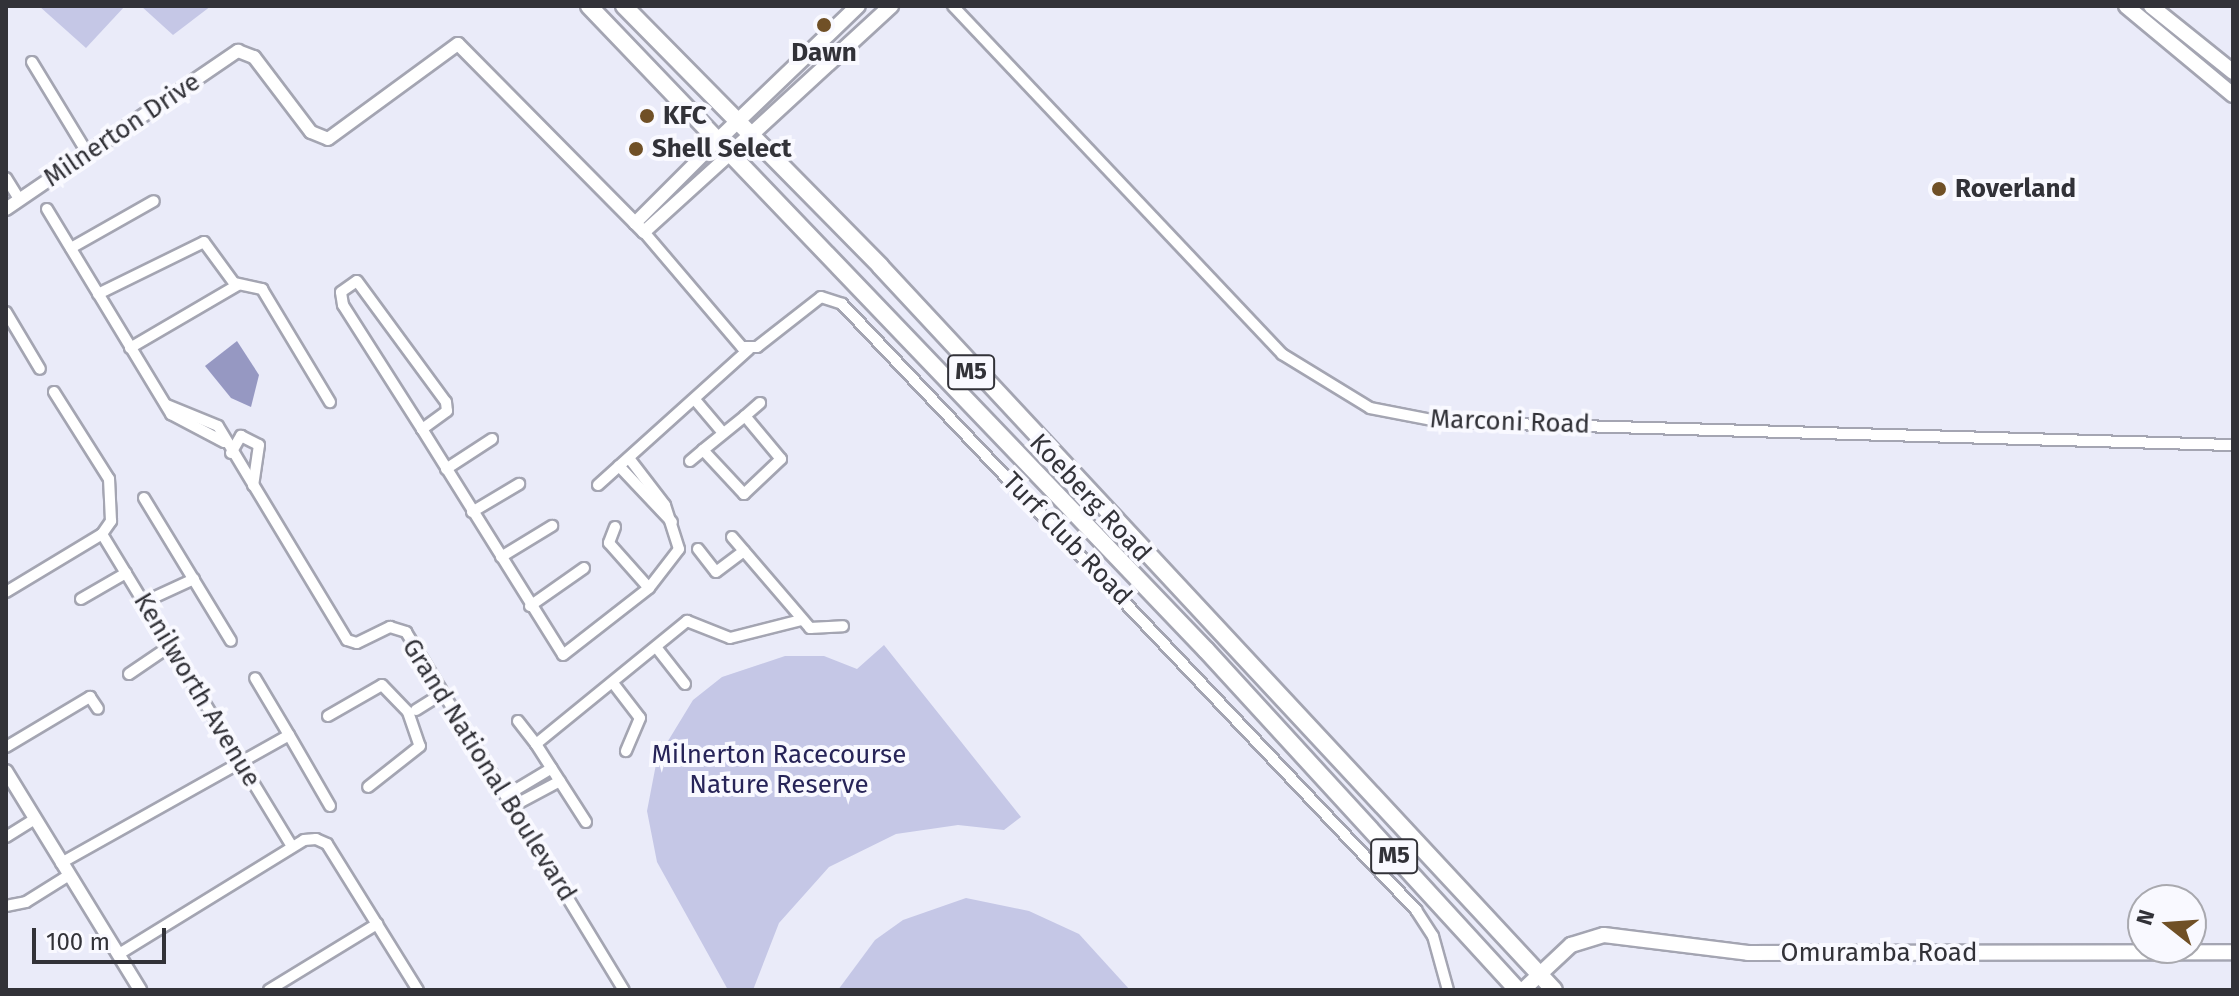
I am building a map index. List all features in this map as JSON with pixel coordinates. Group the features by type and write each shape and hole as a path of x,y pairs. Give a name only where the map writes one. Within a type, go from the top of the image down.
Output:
{"main road":[{"name":"Koeberg Road","path":"589,6 1206,650 1520,990"},
{"name":"Koeberg Road","path":"624,6 739,120 1554,990"},
{"path":"717,141 858,6"},
{"path":"730,154 891,6"},
{"path":"2126,6 2233,95"},
{"path":"2151,6 2233,72"},
{"name":"Omuramba Road","path":"1520,990 1576,942 1609,934 1748,953 2233,952"}],"street":[{"name":"Marconi Road","path":"953,6 1282,354 1370,408 1442,422 2233,445"},
{"name":"Milnerton Drive","path":"6,209 238,51 254,57 311,132 328,139 458,44 639,227"},
{"path":"32,62 88,154"},
{"path":"639,227 717,141"},
{"path":"639,227 730,154"},
{"path":"6,178 20,200"},
{"path":"71,248 154,201"},
{"path":"47,209 176,419 228,448 241,436 259,445 253,489"},
{"path":"598,485 696,401 749,349 737,344 639,227"},
{"path":"98,294 200,241 238,285"},
{"path":"422,429 447,411 446,402 369,289 351,282 341,292 343,305 563,655 649,588 679,549 672,522 629,458"},
{"path":"130,348 238,285 262,289 330,402"},
{"name":"Turf Club Road","path":"749,349 821,297 842,304 1416,910 1433,936 1448,990"},
{"path":"6,312 40,369"},
{"path":"6,592 102,534 114,503 109,479 54,392"},
{"path":"696,401 723,433"},
{"path":"690,461 760,403"},
{"path":"703,450 739,493 751,491 781,459 745,416"},
{"path":"446,469 492,439"},
{"name":"Grand National Boulevard","path":"228,448 347,640 390,627 406,632 624,990"},
{"path":"619,466 672,522"},
{"path":"472,512 519,484"},
{"path":"144,498 231,641"},
{"path":"501,557 552,526"},
{"path":"615,527 609,543 649,588"},
{"name":"Kenilworth Avenue","path":"102,534 292,847"},
{"path":"732,537 801,620 827,632 843,626"},
{"path":"698,549 716,572 744,551"},
{"path":"530,606 584,568"},
{"path":"81,599 126,573"},
{"path":"144,602 194,579"},
{"path":"536,744 692,620 730,638 801,620"},
{"path":"129,674 170,646"},
{"path":"656,647 685,684"},
{"path":"255,678 330,806"},
{"path":"613,683 640,718 626,751"},
{"path":"328,716 382,685 408,712 420,746 368,787"},
{"path":"416,710 443,693"},
{"path":"6,747 90,697 98,709"},
{"path":"518,721 586,822"},
{"path":"6,906 26,902 65,869 238,758 289,735"},
{"path":"507,795 552,768"},
{"path":"6,772 140,990"},
{"path":"513,806 560,781"},
{"path":"6,837 35,819"},
{"path":"119,954 309,839 327,844 418,990"},
{"path":"269,990 377,924"}],"green space":[{"path":"39,6 125,6 86,48"},
{"path":"141,6 211,6 173,35"},
{"name":"Milnerton Racecourse Nature Reserve","path":"884,645 1021,817 1004,830 958,825 896,834 829,867 779,923 753,990 728,990 657,862 647,811 657,759 693,700 722,677 785,656 824,656 857,669"},
{"path":"966,898 1029,911 1079,934 1130,990 838,990 875,940 903,920"}],"shaded area":[{"path":"237,341 259,375 251,407 231,398 205,366"}],"place":[{"name":"Dawn","path":"824,25"},
{"name":"KFC","path":"647,116"},
{"name":"Shell Select","path":"636,149"},
{"name":"Roverland","path":"1939,189"}]}
